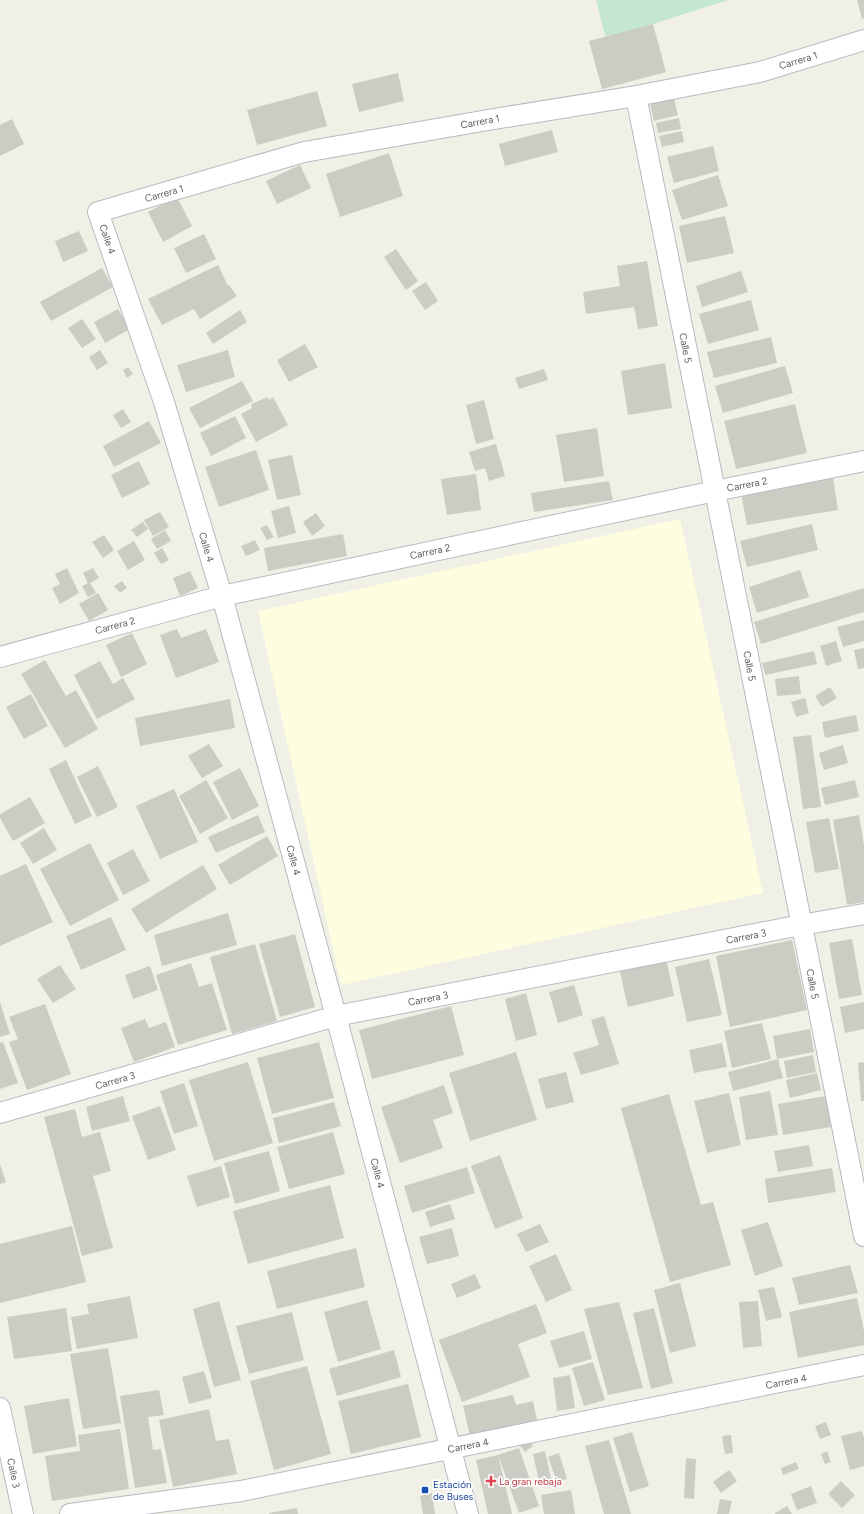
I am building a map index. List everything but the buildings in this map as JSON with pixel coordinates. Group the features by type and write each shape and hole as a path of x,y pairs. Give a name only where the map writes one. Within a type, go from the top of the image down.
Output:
{"street":[{"name":"Carrera 1","path":"98,212 304,152 636,96 760,72 864,40"},
{"name":"Calle 5","path":"636,96 864,1236"},
{"name":"Calle 4","path":"98,212 164,402 222,596 336,1016 468,1514"},
{"name":"Carrera 2","path":"0,657 222,596 715,491 864,461"},
{"name":"Carrera 3","path":"0,1113 336,1016 864,914"},
{"name":"Carrera 4","path":"70,1514 241,1491 864,1365"},
{"name":"Calle 3","path":"0,1408 24,1514"}],"shaded area":[{"path":"596,0 728,0 606,39"},
{"path":"680,519 763,893 341,985 258,611"}],"place":[{"name":"La gran rebaja","path":"491,1481"},
{"name":"Estación de Buses","path":"425,1490"}]}
